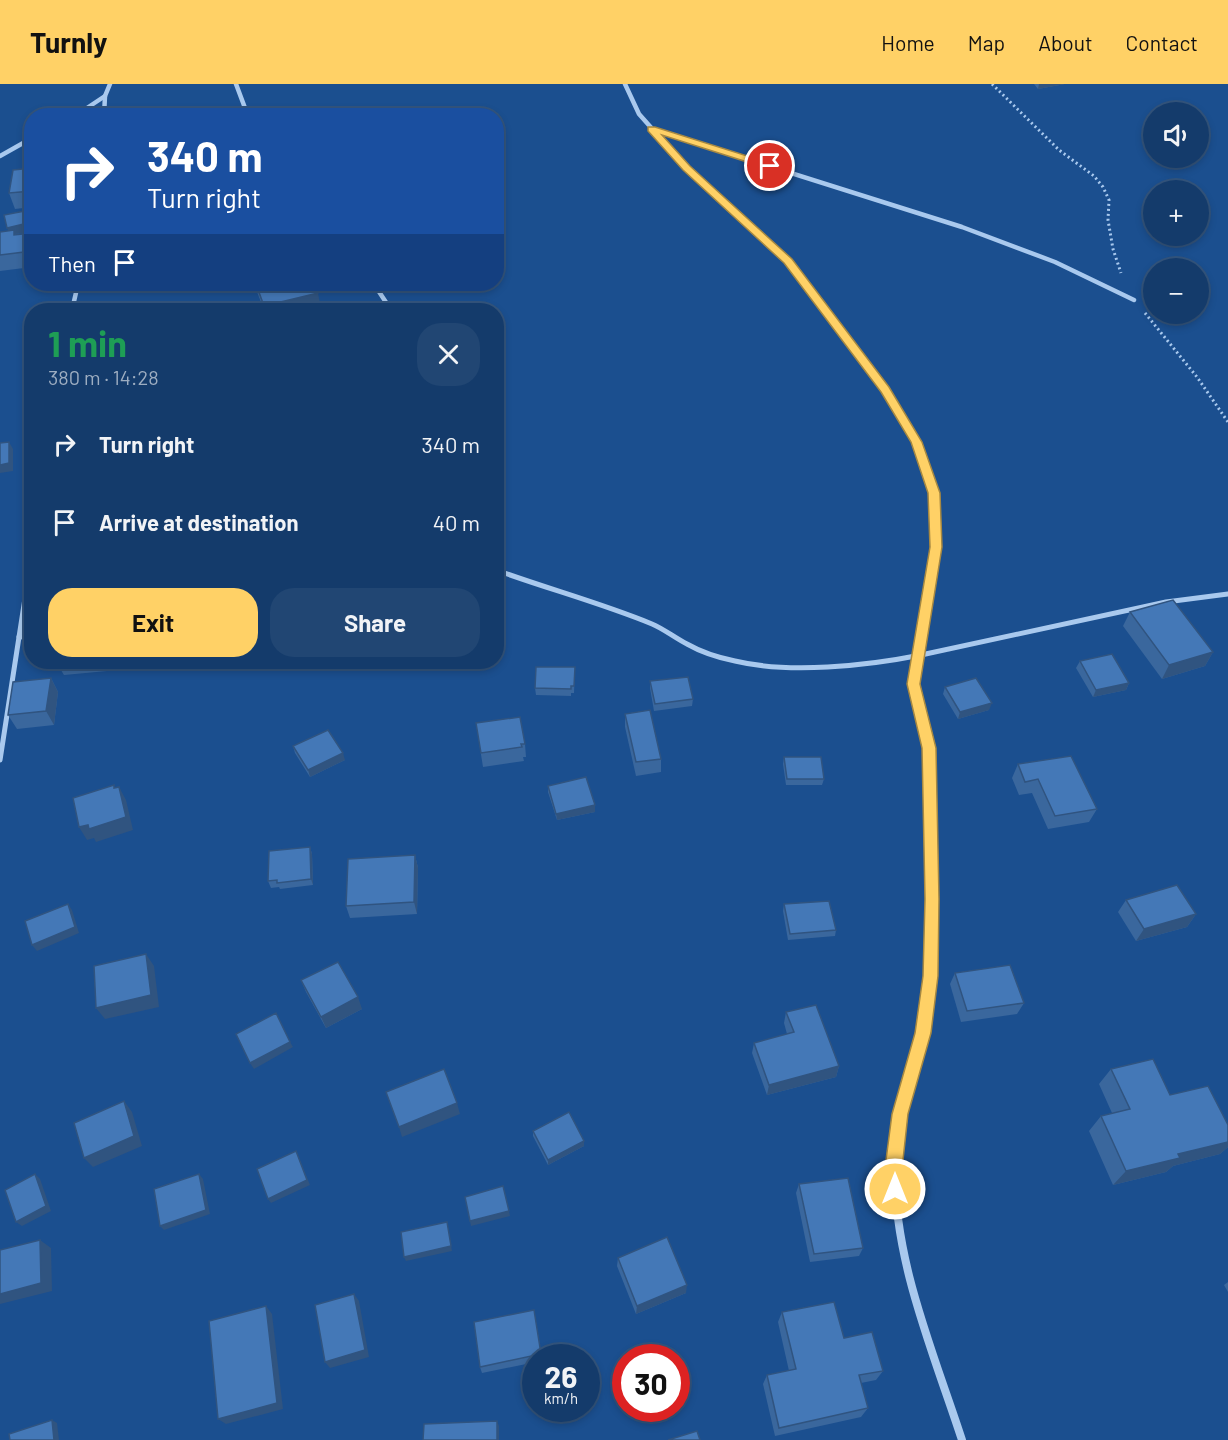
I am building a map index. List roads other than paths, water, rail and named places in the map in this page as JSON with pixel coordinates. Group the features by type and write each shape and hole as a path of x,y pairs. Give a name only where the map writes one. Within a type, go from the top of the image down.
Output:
{"street":[{"path":"104,108 105,96 110,84"},
{"path":"236,84 245,108"},
{"path":"625,84 639,114 687,168 788,261 885,390 917,442 934,493 936,547 921,654 914,684 929,748 932,899 930,976 923,1033 900,1114 895,1160 895,1189 909,1274 962,1440"},
{"path":"87,108 105,96"},
{"path":"652,129 962,227 1055,262 1134,300"},
{"path":"0,156 24,142"},
{"path":"504,573 616,610 655,625 690,646 734,661 768,666 798,667 886,662 1166,602 1228,594"},
{"path":"0,760 24,605"},
{"path":"19,637 24,637"}]}
